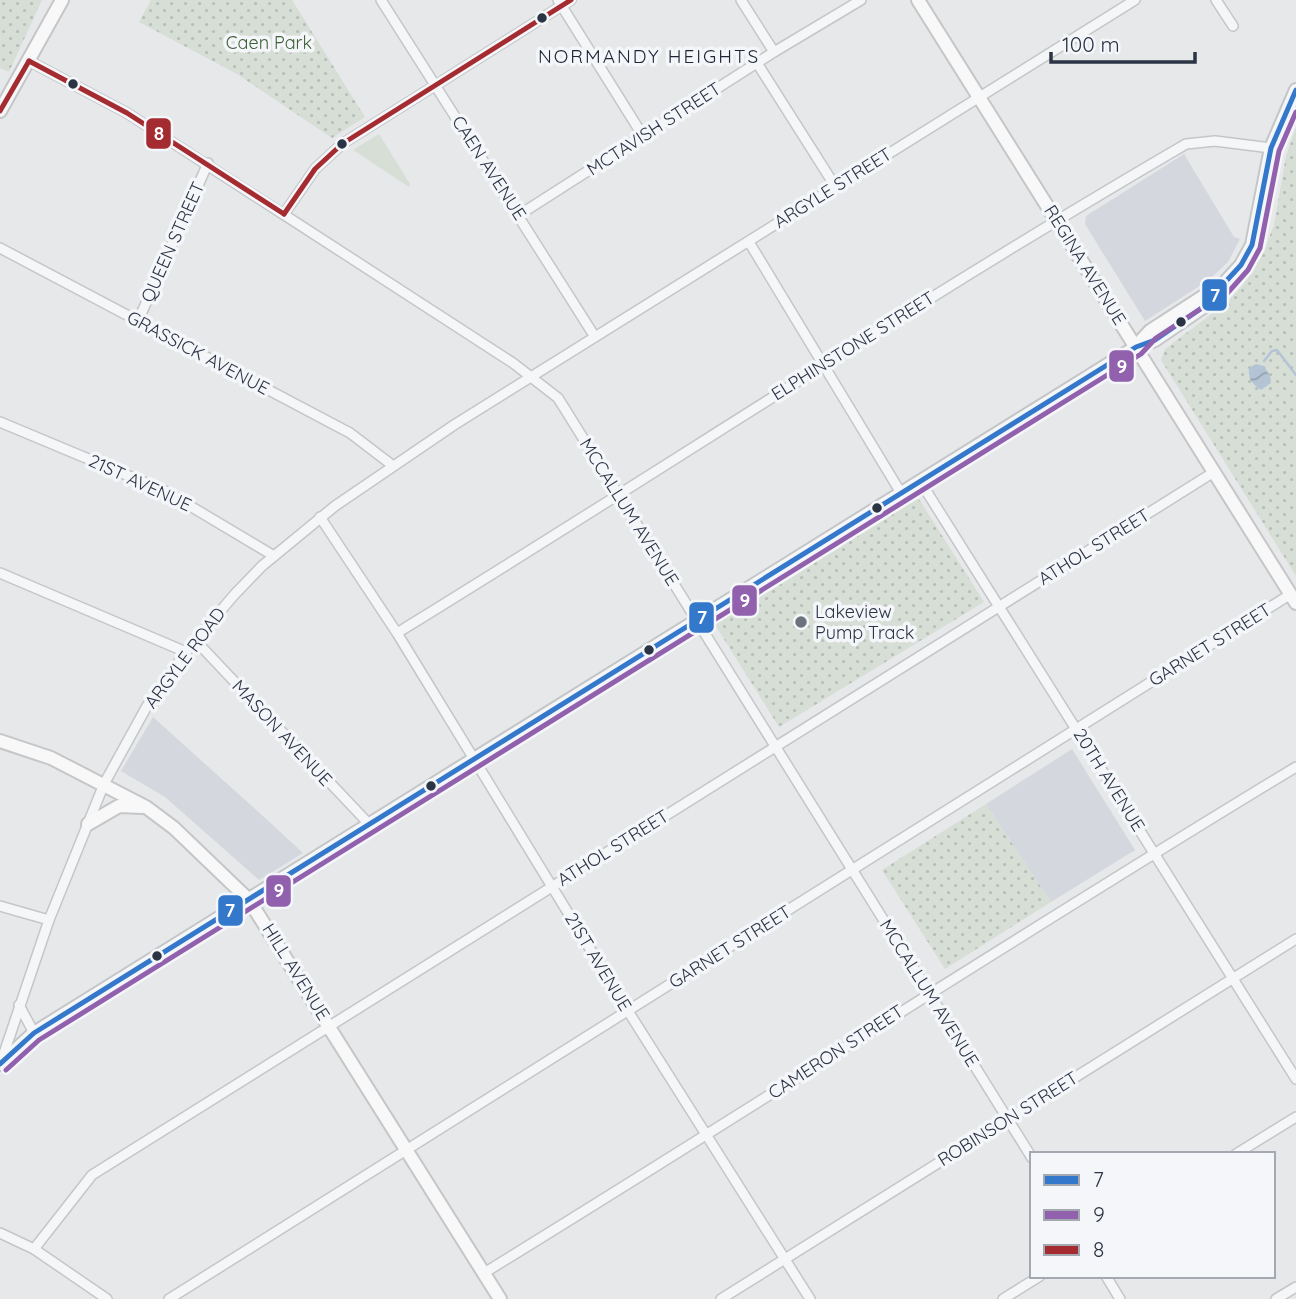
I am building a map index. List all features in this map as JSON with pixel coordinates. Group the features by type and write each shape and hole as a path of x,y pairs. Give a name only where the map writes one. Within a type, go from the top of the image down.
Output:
{"street":[{"path":"0,111 62,0"},
{"name":"CAEN AVENUE","path":"381,0 595,337"},
{"path":"284,214 315,169 342,144 560,3 572,0"},
{"path":"741,0 774,52"},
{"name":"MCTAVISH STREET","path":"519,215 774,52 861,0"},
{"name":"REGINA AVENUE","path":"918,0 1293,598"},
{"name":"ARGYLE STREET","path":"531,376 1135,0"},
{"path":"1216,0 1233,26"},
{"path":"560,3 643,136"},
{"name":"MCCALLUM AVENUE","path":"29,61 127,113 208,163 531,376 558,398 1030,1155"},
{"path":"757,63 835,186"},
{"path":"0,1064 34,1033 1136,347 1155,340 1212,301 1217,291 1241,265 1252,245 1271,148 1296,90"},
{"name":"ELPHINSTONE STREET","path":"397,633 822,365 1186,144 1215,141 1271,148"},
{"name":"QUEEN STREET","path":"138,321 208,163"},
{"path":"749,242 901,493"},
{"name":"GRASSICK AVENUE","path":"0,248 350,433 392,465"},
{"name":"ARGYLE ROAD","path":"0,1064 49,920 104,784 147,706 186,652 233,595 320,517 392,465 531,376"},
{"name":"21ST AVENUE","path":"0,422 165,491 274,556"},
{"name":"ATHOL STREET","path":"34,1249 92,1175 1214,472"},
{"name":"20TH AVENUE","path":"920,481 1296,1079"},
{"name":"21ST AVENUE","path":"320,517 397,633 628,1011 810,1299"},
{"path":"0,573 186,652"},
{"name":"GARNET STREET","path":"169,1299 1077,729 1293,598"},
{"name":"MASON AVENUE","path":"196,641 369,824"},
{"name":"HILL AVENUE","path":"0,741 51,758 146,807 174,828 249,900 500,1299"},
{"name":"CAMERON STREET","path":"484,1273 1154,852 1296,766"},
{"path":"88,824 119,806 146,807"},
{"path":"0,906 49,920"},
{"name":"ROBINSON STREET","path":"721,1299 1296,939"},
{"path":"19,1005 34,1033"},
{"path":"1239,1152 1296,1116"},
{"path":"0,1233 34,1249 107,1299"},
{"path":"1003,1299 1037,1278"},
{"path":"1107,1278 1120,1299"},
{"path":"1276,1299 1296,1286"}],"shaded area":[{"path":"1184,154 1234,237 1240,239 1228,262 1209,280 1145,321 1085,224 1086,216"},
{"path":"153,717 303,853 259,880 165,797 121,771"},
{"path":"1072,749 1135,850 1051,902 986,804"}],"green space":[{"path":"0,0 42,0 9,72 0,68"},
{"name":"Caen Park","path":"151,0 292,0 365,117 332,138 237,74 139,22"},
{"path":"1296,127 1296,576 1161,360 1165,349 1225,304 1243,285 1262,256 1274,225 1286,156"},
{"path":"379,134 410,184 409,187 353,150"},
{"path":"917,496 984,602 779,727 714,623"},
{"path":"986,804 1051,902 945,969 882,870"}],"water":[{"path":"1256,364 1264,366 1270,376 1271,383 1261,390 1249,375 1249,368"}],"waterway":[{"path":"1264,361 1272,351 1277,350 1296,375"}],"transit line":[{"name":"8","path":"284,214 315,169 342,144 571,0"},
{"name":"8","path":"29,61 127,113 284,214"},
{"name":"8","path":"0,111 29,61"},
{"name":"7","path":"0,1064 34,1033 1136,347 1155,340 1212,301 1217,291 1241,265 1252,245 1271,148 1296,90"},
{"name":"9","path":"6,1070 39,1040 1141,354 1156,338 1211,302 1223,298 1248,270 1260,248 1279,151 1296,112"}],"place":[{"name":"Lakeview Pump Track","path":"801,622"}],"district":[{"name":"NORMANDY HEIGHTS","path":"649,56"}]}
